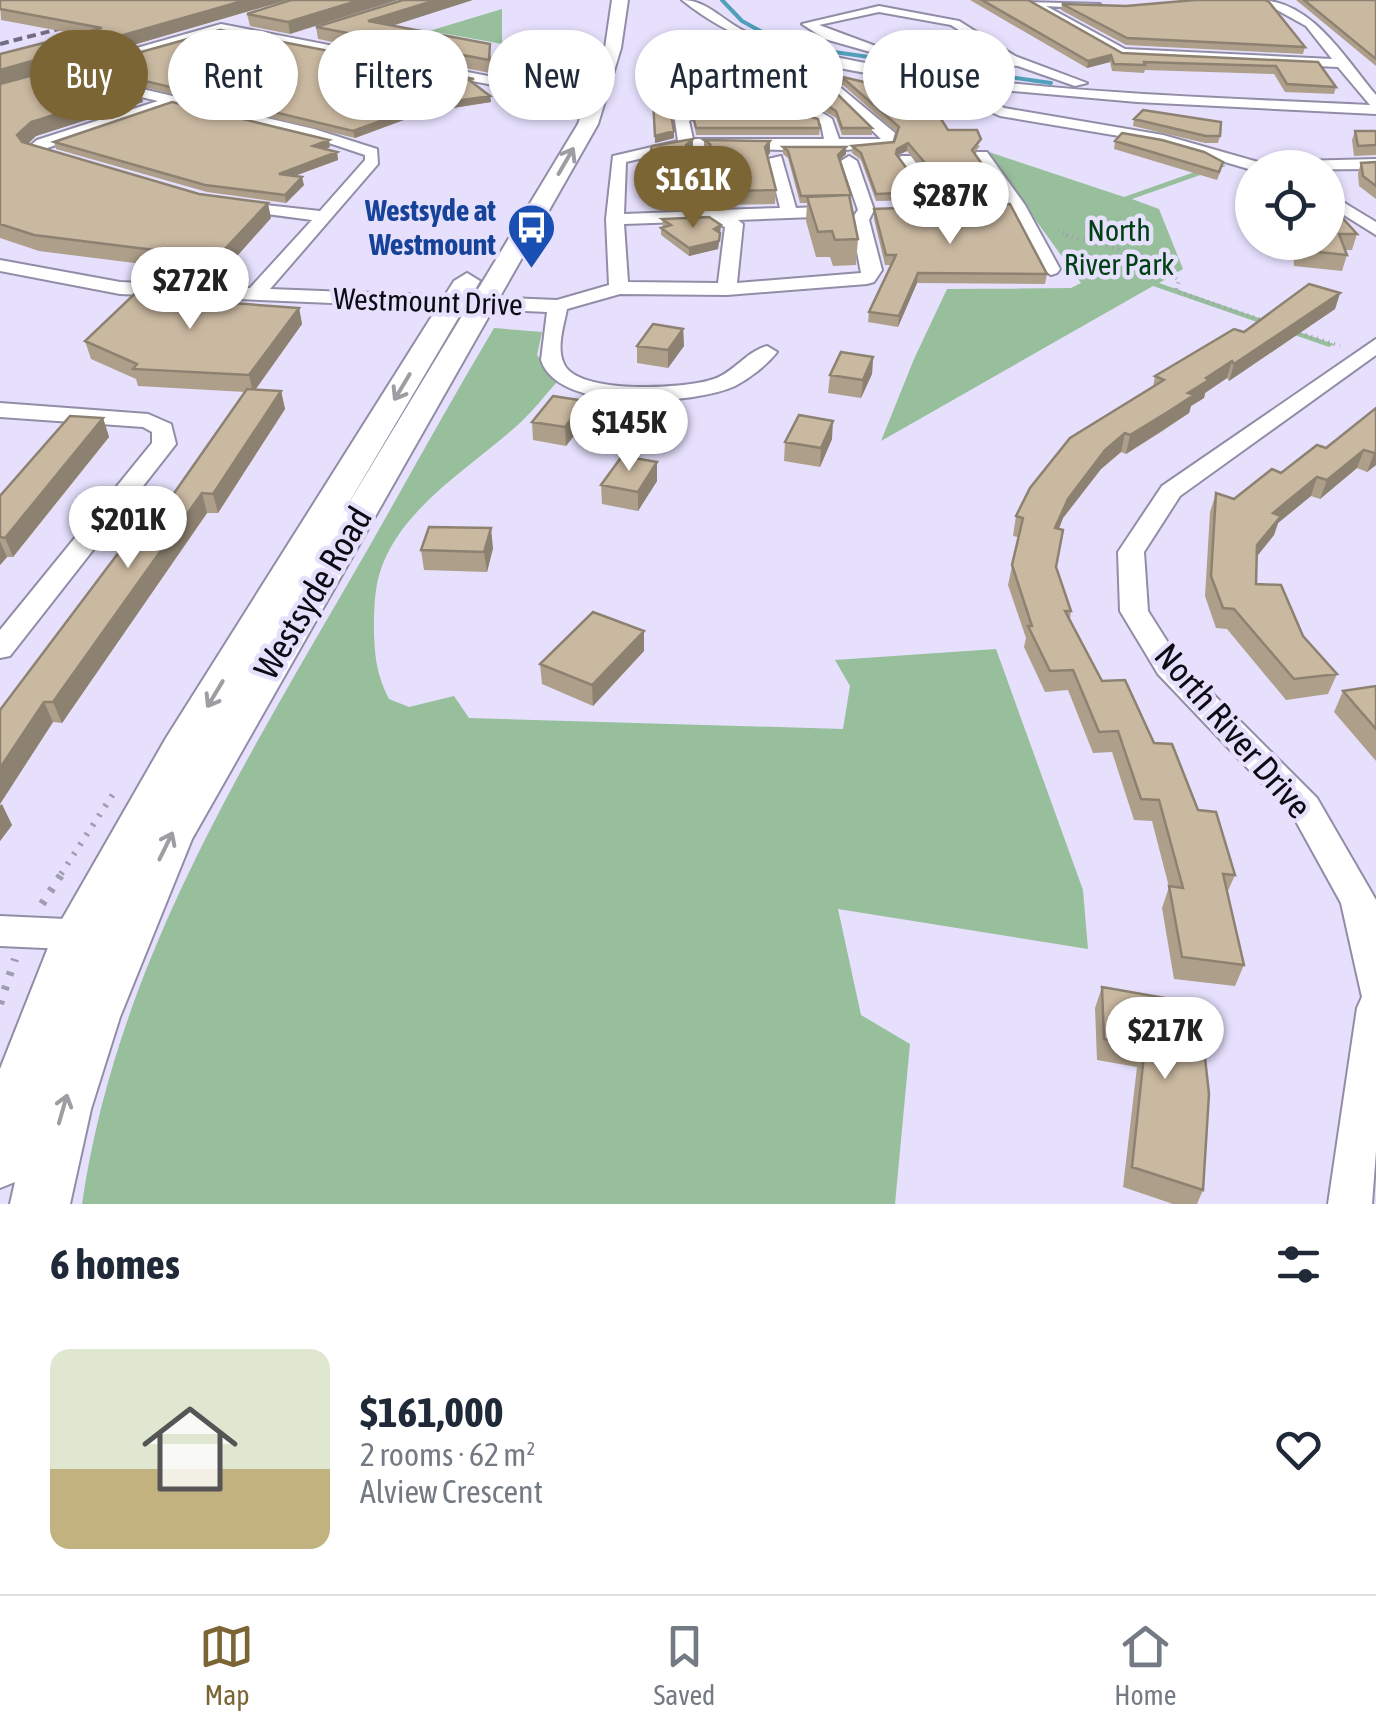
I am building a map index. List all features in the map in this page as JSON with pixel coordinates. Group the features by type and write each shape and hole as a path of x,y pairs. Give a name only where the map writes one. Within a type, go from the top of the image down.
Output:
{"main road":[{"name":"Westsyde Road","path":"604,0 604,30"},
{"name":"Westsyde Road","path":"615,34 620,0"},
{"name":"Westsyde Road","path":"468,305 486,252 571,120"},
{"name":"Westsyde Road","path":"0,1160 32,1057 101,935 181,749 589,120"},
{"name":"Westsyde Road","path":"40,1204 82,1044 101,935"}],"street":[{"path":"1265,0 1310,24 1376,107"},
{"path":"697,2 718,24 745,36 863,67"},
{"path":"1106,6 1030,2 1122,53 1344,63"},
{"path":"1018,62 870,48 822,34 808,24 879,9 955,23 1018,62 1119,96"},
{"path":"148,49 246,18"},
{"path":"222,28 232,30"},
{"path":"298,43 488,80"},
{"path":"0,91 30,82"},
{"path":"1015,87 1376,107"},
{"path":"619,288 615,219 618,158 686,144 886,144 890,136 843,95"},
{"path":"77,166 33,150 42,143 168,102"},
{"path":"686,144 682,120 707,103 813,112 827,122 833,146"},
{"path":"1015,114 1163,139 1235,160"},
{"path":"254,296 373,161 372,152 258,120"},
{"path":"982,155 1051,269"},
{"path":"698,158 714,216"},
{"path":"906,159 932,208 960,206"},
{"path":"776,160 789,212"},
{"path":"615,219 875,210 849,160"},
{"path":"1345,165 1376,164"},
{"path":"222,203 326,217"},
{"path":"1345,209 1376,230"},
{"name":"Westmount Drive","path":"0,265 120,288 558,306 619,288 727,288 867,278 873,270 860,220 875,210"},
{"path":"714,216 734,224 727,288"},
{"path":"0,282 23,272"},
{"path":"558,306 550,353 555,371 570,384 645,393 692,392 726,382 767,352"},
{"name":"North River Drive","path":"1362,347 1171,491 1131,552 1134,611 1168,667 1305,807 1314,822 1358,902 1376,988"},
{"path":"0,410 148,421 163,429 164,444 0,649"},
{"path":"0,931 101,935"},
{"path":"1350,1204 1376,1008"}],"path":[{"path":"1014,210 1080,241 1140,254 1179,280 1176,291 1362,347"}],"green space":[{"path":"502,9 502,30 488,30 488,41 468,38 468,30 432,30"},
{"name":"North River Park","path":"986,151 1124,197 1220,163 1226,166 1132,199 1159,209 1183,269 1159,283 1334,344 1329,347 1153,286 881,441 947,289 1071,288 1081,283"},
{"path":"494,328 542,332 537,355 557,382 521,422 421,507 390,548 378,579 374,625 377,667 389,699 409,707 454,696 469,718 843,729 850,686 835,660 996,649 1083,890 1088,949 838,909 861,1015 910,1044 895,1204 82,1204 98,1121 121,1040 182,886 259,738"}],"building":[{"path":"0,0 246,0 141,30 94,30 102,28 0,9"},
{"path":"291,0 360,0 288,22 247,14"},
{"path":"403,0 436,0 368,21 416,30 316,27"},
{"path":"982,0 1028,0 1122,53 1318,62 1336,87 1287,84 1276,66 1114,64 1111,55 1088,61"},
{"path":"1195,0 1265,0 1305,47 1127,38 1062,4 1126,6"},
{"path":"1304,0 1376,0 1376,59"},
{"path":"468,40 488,44 488,60 468,56"},
{"path":"168,44 168,86 148,82 148,50"},
{"path":"298,45 318,49 318,120 383,120 353,131 298,118"},
{"path":"30,46 30,61 0,70 0,54"},
{"path":"30,76 30,120 37,120 17,135 22,142 199,194 268,203 209,266 166,264 178,253 34,235 0,224 0,84"},
{"path":"468,78 474,79 469,80 488,96 468,99"},
{"path":"844,79 863,82 863,96"},
{"path":"843,100 872,128 842,128 839,120 843,120"},
{"path":"168,103 168,120 246,120 329,140 313,146 337,152 279,174 302,177 285,195 205,185 54,142 119,120 148,120 148,110"},
{"path":"1143,110 1221,122 1220,136 1134,119"},
{"path":"654,120 672,120 674,131 655,136"},
{"path":"694,120 818,120 820,128 696,128"},
{"path":"891,120 942,120 948,130 977,130 981,139 972,150 1000,189 949,191 908,143 897,149 896,154 924,192 876,194 861,153 852,146 894,142 899,127"},
{"path":"1355,131 1376,131 1376,145 1358,146"},
{"path":"1122,133 1204,152 1223,162 1219,172 1115,141"},
{"path":"693,139 686,145 698,191 659,195 657,172 651,172 648,164 652,146"},
{"path":"704,140 770,141 765,147 776,190 723,191 710,144"},
{"path":"783,147 846,147 838,155 851,195 801,196 788,151"},
{"path":"1376,162 1376,186 1363,176 1361,163"},
{"path":"849,195 858,239 835,240 832,231 818,232 807,197"},
{"path":"1010,204 1047,274 918,273 899,316 869,312 896,255 886,255 874,209"},
{"path":"709,217 721,225 714,229 720,233 719,241 689,248 661,228 671,225 662,219"},
{"path":"1345,221 1357,234 1345,234"},
{"path":"146,283 191,284 177,299 299,308 249,375 133,369 137,364 85,341"},
{"path":"1309,284 1340,293 1234,364 1232,361 1206,378 1209,380 1188,393 1194,395 1130,435 1125,433 1105,450 1068,499 1055,528 1063,530 1056,567 1071,611 1065,611 1102,681 1125,680 1154,743 1172,744 1198,810 1216,812 1235,875 1223,874 1244,965 1182,957 1169,886 1183,888 1159,800 1141,799 1118,731 1099,732 1073,670 1050,671 1028,626 1032,626 1012,565 1023,518 1016,516 1030,488 1070,438 1164,380 1155,376 1234,329 1244,332"},
{"path":"653,324 683,329 668,350 637,346"},
{"path":"841,352 873,357 863,380 830,375"},
{"path":"247,389 281,391 213,494 202,493 53,702 44,702 0,768 0,710 159,499 170,499"},
{"path":"553,396 585,401 565,427 532,422"},
{"path":"1376,408 1376,452 1364,450 1327,480 1317,477 1273,513 1281,516 1257,545 1256,584 1281,585 1303,636 1337,674 1294,679 1234,609 1223,608 1211,576 1216,493 1234,499 1272,469 1281,473 1317,445 1326,448"},
{"path":"799,415 833,421 821,448 785,442"},
{"path":"70,416 103,418 5,538 0,537 0,496"},
{"path":"622,456 657,462 638,492 601,485"},
{"path":"429,527 491,528 484,552 421,550"},
{"path":"593,612 644,631 592,685 540,664"},
{"path":"1376,686 1376,729 1343,691"},
{"path":"1102,987 1199,1004 1209,1094 1203,1190 1132,1167 1145,1046 1104,1039"}],"waterway":[{"path":"722,0 742,21 771,37 820,50 1051,83"}],"railway":[{"path":"0,44 82,23"}],"place":[{"name":"Westsyde at Westmount","path":"531,270"}]}
